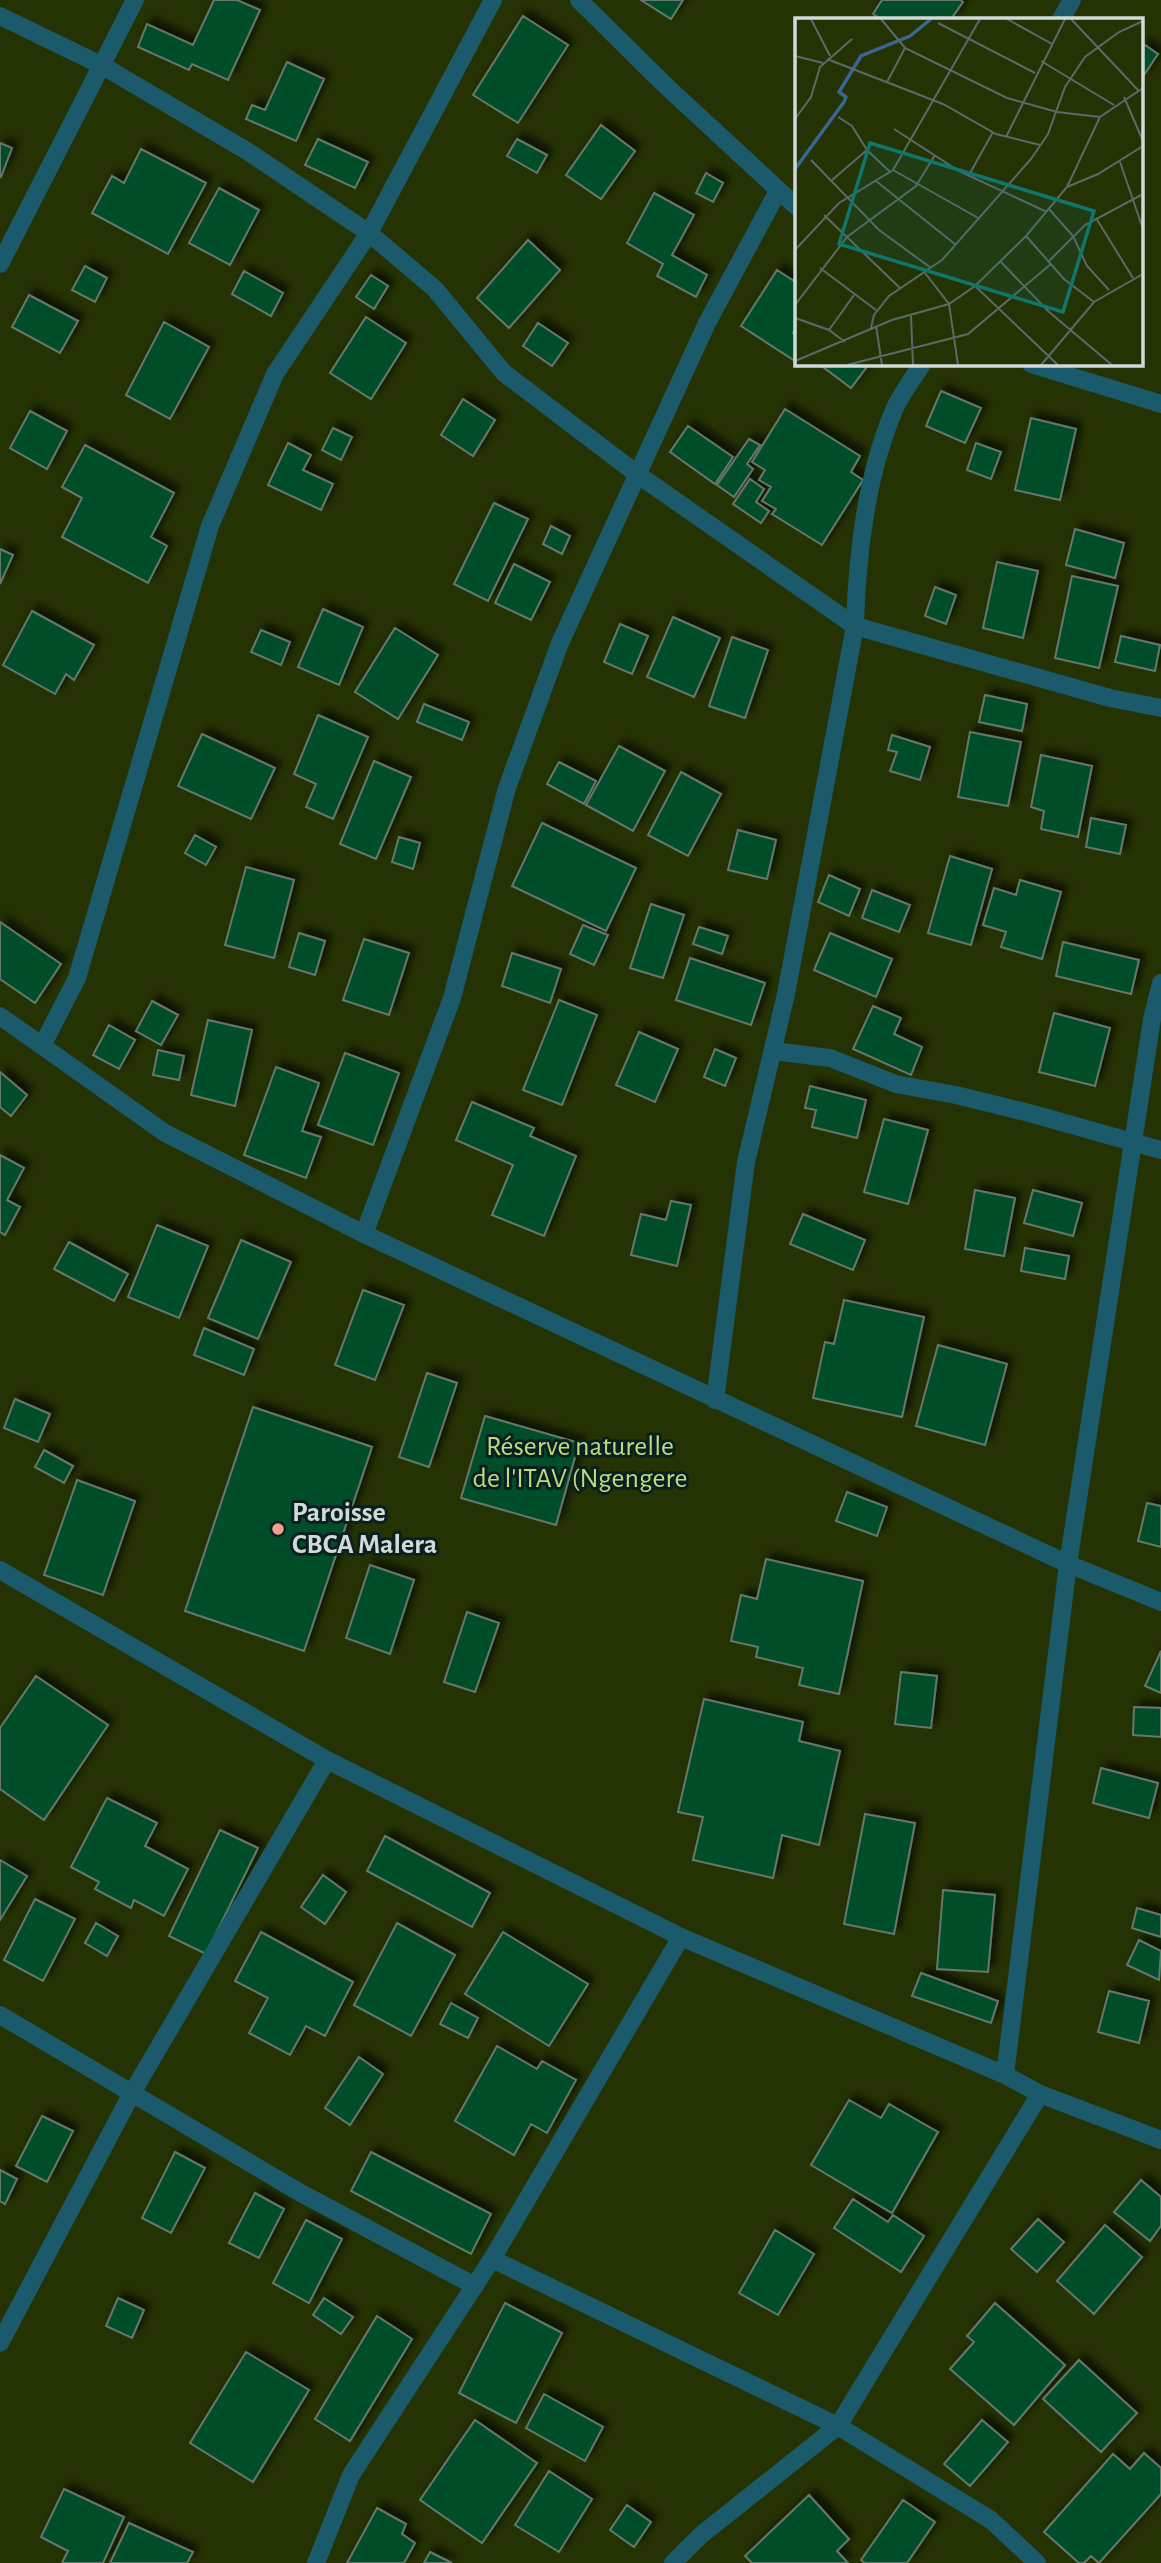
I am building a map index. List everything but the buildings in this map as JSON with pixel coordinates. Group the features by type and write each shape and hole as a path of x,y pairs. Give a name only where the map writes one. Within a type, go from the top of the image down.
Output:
{"street":[{"path":"0,264 135,0"},
{"path":"42,1046 77,978 210,526 275,373 369,233 494,0"},
{"path":"579,0 795,205"},
{"path":"1062,18 1072,0"},
{"path":"0,16 103,66 247,151 369,233 435,289 505,373 637,474 855,626 1110,698 1161,708"},
{"path":"364,1234 452,998 507,788 560,643 707,323 778,191"},
{"path":"715,1399 746,1162 786,994 855,626 856,577 876,462 895,408 921,366"},
{"path":"1038,366 1161,404"},
{"path":"1005,2075 1068,1564 1152,1019 1161,983"},
{"path":"0,1016 165,1133 364,1234 1068,1564 1161,1602"},
{"path":"773,1051 830,1058 896,1084 956,1095 1161,1150"},
{"path":"0,1570 327,1760 681,1937 1005,2075 1041,2094 1161,2140"},
{"path":"0,2343 132,2093 327,1760"},
{"path":"316,2563 351,2474 492,2259 681,1937"},
{"path":"0,2015 299,2192 475,2286"},
{"path":"673,2563 701,2535 838,2426 1041,2094"},
{"path":"492,2259 838,2426 991,2520 1037,2563"}],"green space":[{"name":"Réserve naturelle de l'ITAV (Ngengere","path":"0,0 1161,0 1161,2563 0,2563"}],"place":[{"name":"Paroisse CBCA Malera","path":"278,1529"}]}
